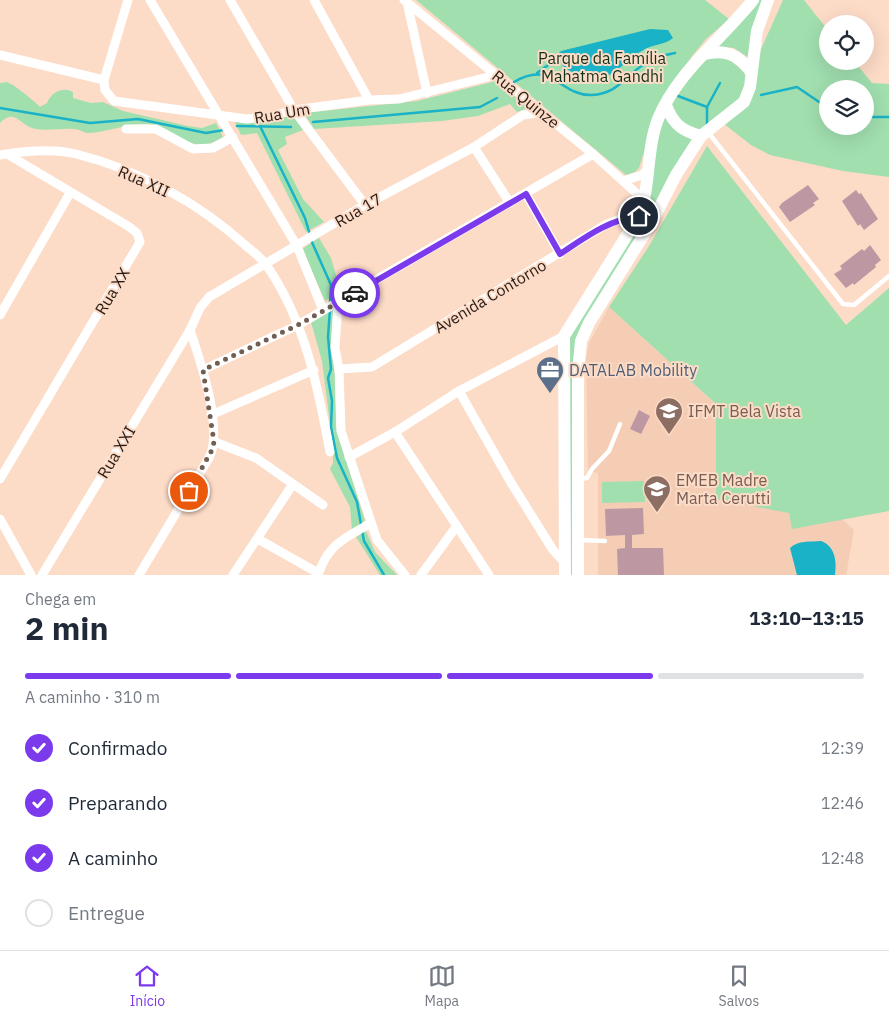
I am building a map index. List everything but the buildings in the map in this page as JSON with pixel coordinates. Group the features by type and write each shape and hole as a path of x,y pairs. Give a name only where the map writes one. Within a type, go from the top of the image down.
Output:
{"main road":[{"path":"565,569 564,336 639,216 645,201 655,128 666,105 686,74 753,0"},
{"path":"578,575 578,372 582,340 589,323 653,220 676,175 704,134 744,102 750,87 757,31 768,0"},
{"path":"704,54 717,51 731,53 743,61 751,72"},
{"path":"666,105 670,117 677,126 686,132 704,134"}],"street":[{"path":"0,55 104,80 126,0"},
{"path":"150,0 234,137 297,246 324,309"},
{"path":"230,0 294,110 365,205"},
{"path":"314,0 369,100"},
{"path":"405,1 427,94"},
{"name":"Rua Quinze","path":"405,1 593,154 645,201"},
{"name":"Rua Um","path":"104,80 105,90 114,101 247,119 267,117 294,110 369,100 399,99 427,94 496,75"},
{"name":"Rua 17","path":"190,330 200,308 209,297 365,205 474,147 523,116 542,112"},
{"path":"126,129 156,129 193,149 213,148 234,137"},
{"path":"474,147 510,203"},
{"name":"Rua XII","path":"3,154 53,151 75,154 148,180 204,211 267,264"},
{"name":"Rua XX","path":"0,479 140,242 137,233 128,226 3,154"},
{"path":"203,370 298,325 593,154"},
{"path":"623,181 642,175 648,169"},
{"path":"0,315 70,193"},
{"path":"526,194 560,254"},
{"name":"Avenida Contorno","path":"339,369 365,369 379,364 605,225 623,218 639,216"},
{"path":"267,264 298,325 314,370 330,452"},
{"path":"336,303 335,348 339,369 341,431 369,524 377,540 405,575"},
{"path":"139,575 209,458 214,442 203,370 190,330"},
{"name":"Rua XXI","path":"42,575 190,330"},
{"path":"349,457 395,432 459,391 564,336"},
{"path":"211,415 314,370"},
{"path":"459,391 519,496 565,569"},
{"path":"395,432 489,575"},
{"path":"214,442 256,458 323,505"},
{"path":"234,575 293,484"},
{"path":"0,519 32,575"},
{"path":"258,539 318,574 329,550 342,539 369,524"},
{"path":"421,575 456,527"}],"lane":[{"path":"704,134 842,304 854,305 889,276"},
{"path":"578,480 587,478 592,469 609,451 620,424"},
{"path":"578,540 605,540"}],"shaded area":[{"name":"IFMT Bela Vista","path":"609,307 854,530 846,575 598,575 598,473 588,471 586,359 589,343"}],"green space":[{"name":"Parque da Família Mahatma Gandhi","path":"416,0 705,0 729,19 706,39 692,56 658,107 639,168 635,172 626,175"},
{"path":"760,0 765,0 749,58 734,48 714,46"},
{"path":"783,0 804,0 819,19 819,70 861,70 870,80 819,80 819,135 874,135 874,83 889,84 889,177 843,171 770,155 751,145 724,124 747,104 758,56"},
{"path":"725,55 746,74 744,95 700,130 682,123 671,105 701,61"},
{"path":"496,81 532,107 517,112 510,104 478,116 442,121 314,129 304,113 417,101"},
{"path":"7,82 19,89 40,107 47,103 51,96 57,92 69,90 73,92 73,98 91,103 103,102 123,111 188,126 202,128 216,123 223,137 211,143 201,145 184,140 157,126 146,124 89,133 74,129 46,130 31,128 14,117 5,119 0,123 0,83"},
{"path":"665,112 695,138 641,235 581,331 576,575 569,575 570,337 637,229 659,125"},
{"path":"292,114 303,130 285,137 287,144 278,150 303,199 324,222 306,232 257,133 241,135 235,122 267,121"},
{"path":"707,146 846,325 889,288 889,511 792,529 789,513 716,499 716,404 609,307 649,246"},
{"path":"319,238 331,258 341,292 325,301 302,249"},
{"path":"334,307 332,355 335,375 336,428 365,521 352,531 350,507 330,469 333,463 333,448 322,361 311,322"},
{"path":"644,481 645,502 602,503 602,482"},
{"path":"366,531 375,552 397,575 380,575 356,537"}],"water":[{"path":"650,29 668,30 673,38 667,42 645,49 604,77 596,79 586,78 563,66 560,61 558,54 561,51"},
{"path":"821,541 826,543 832,550 836,564 835,575 797,575 790,548 800,543"}],"waterway":[{"path":"514,82 527,76 538,74 547,76 581,94 601,94 620,84 651,60 675,53"},
{"path":"537,73 558,58"},
{"path":"707,107 720,83"},
{"path":"761,95 797,87 819,102"},
{"path":"678,96 707,107 707,125"},
{"path":"313,122 480,107 497,98"},
{"path":"0,108 90,123 138,119 206,133 224,130"},
{"path":"874,117 889,117"},
{"path":"237,126 291,127"},
{"path":"260,126 305,218 310,235"},
{"path":"311,240 331,285 330,303"},
{"path":"330,309 328,337 331,369 328,378 332,401 331,427 337,458 357,502 364,541 384,575"}],"way so far":[{"path":"189,491 212,450 214,442 203,370 298,325 355,293"}],"place":[{"name":"DATALAB Mobility","path":"550,394"},
{"name":"IFMT Bela Vista","path":"669,435"},
{"name":"EMEB Madre Marta Cerutti","path":"657,513"}],"route":[{"path":"355,293 526,194 560,254 605,225 623,218 639,216"}]}
